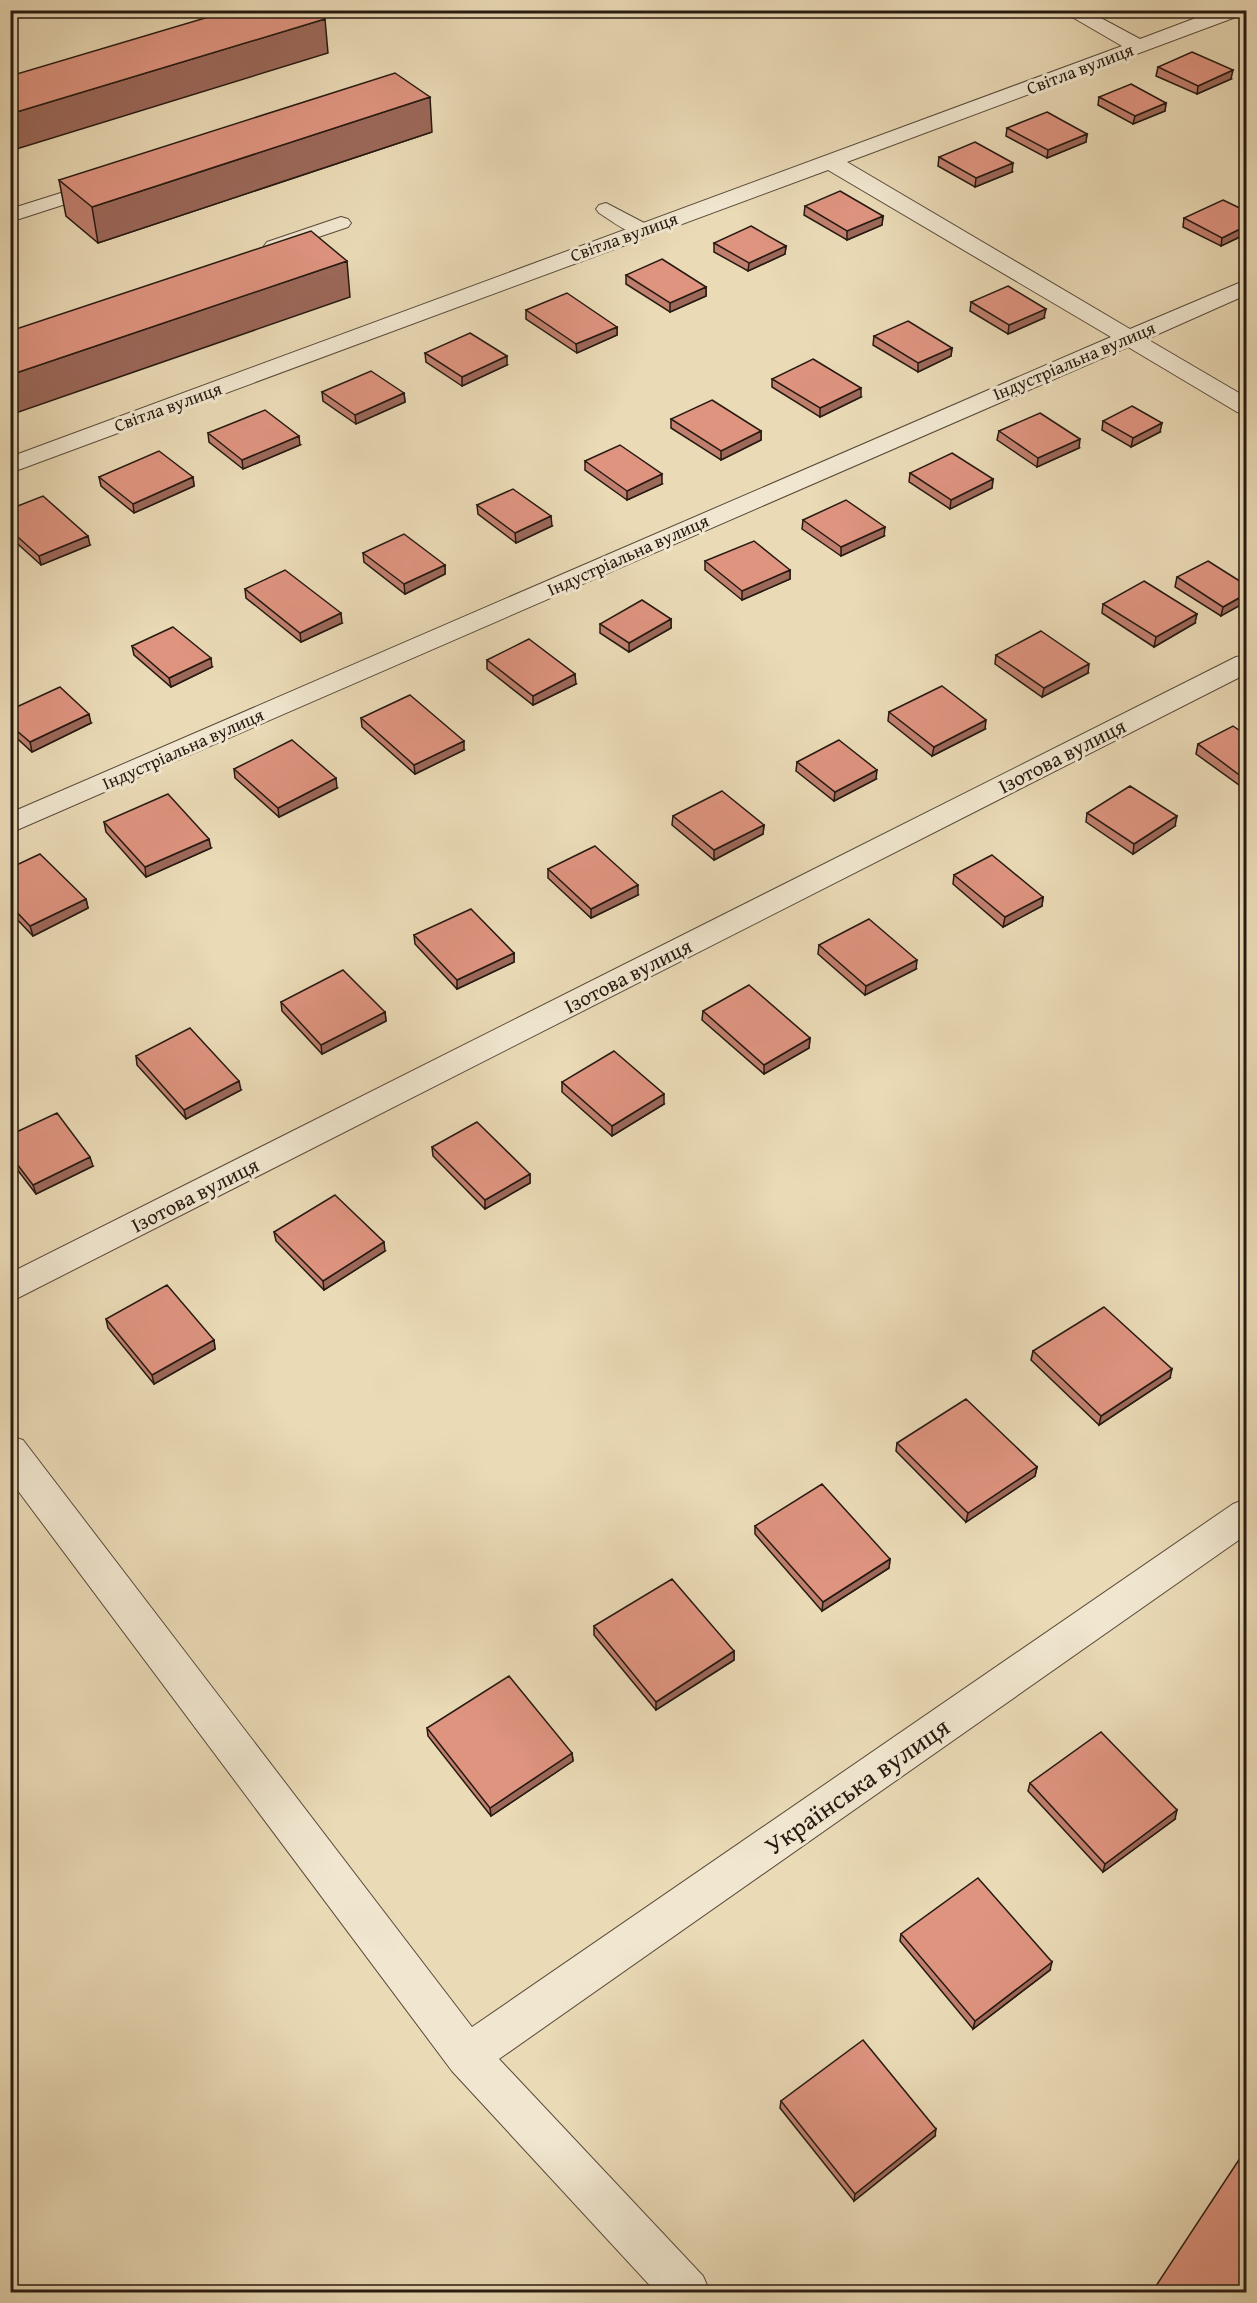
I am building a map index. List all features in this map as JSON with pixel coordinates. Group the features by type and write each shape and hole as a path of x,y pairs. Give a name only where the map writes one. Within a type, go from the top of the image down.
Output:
{"street":[{"path":"1070,10 1140,47"},
{"name":"Світла вулиця","path":"10,466 643,230 832,163 1238,10"},
{"path":"832,163 1126,339 1246,407"},
{"name":"Індустріальна вулиця","path":"10,824 1246,287"},
{"name":"Ізотова вулиця","path":"10,1289 1246,663"},
{"path":"10,1451 467,2056 687,2292"},
{"name":"Українська вулиця","path":"467,2056 1246,1515"}],"lane":[{"path":"10,216 123,179"},
{"path":"606,209 643,230"},
{"path":"254,254 341,223"}],"building":[{"path":"232,10 313,10 325,19 10,114 10,76"},
{"path":"1192,52 1233,70 1198,86 1158,67"},
{"path":"395,73 430,97 92,207 59,180"},
{"path":"1131,84 1166,103 1135,116 1099,97"},
{"path":"1047,112 1087,134 1048,150 1007,128"},
{"path":"975,142 1013,163 976,178 939,157"},
{"path":"840,191 883,216 847,231 805,206"},
{"path":"1223,200 1246,211 1246,226 1222,238 1184,218"},
{"path":"751,226 786,246 749,263 714,243"},
{"path":"311,231 347,261 10,375 10,331"},
{"path":"662,259 706,287 670,303 626,275"},
{"path":"1008,286 1046,309 1009,325 971,302"},
{"path":"567,293 617,327 576,344 526,310"},
{"path":"908,321 952,348 918,363 874,336"},
{"path":"470,333 507,356 462,377 425,353"},
{"path":"813,359 861,388 820,408 772,379"},
{"path":"371,371 404,393 355,415 322,392"},
{"path":"712,400 761,431 721,451 671,419"},
{"path":"1132,406 1162,423 1133,438 1103,421"},
{"path":"265,410 299,436 242,460 208,433"},
{"path":"1040,413 1080,439 1038,458 999,431"},
{"path":"620,445 662,474 627,491 585,461"},
{"path":"159,451 193,477 133,504 99,477"},
{"path":"952,453 993,479 951,500 910,473"},
{"path":"513,489 551,516 515,533 477,505"},
{"path":"43,496 88,536 39,556 10,530 10,509"},
{"path":"846,500 885,527 841,547 803,520"},
{"path":"404,534 445,565 404,584 363,553"},
{"path":"754,541 790,570 742,591 705,561"},
{"path":"1208,561 1246,585 1246,594 1223,607 1177,577"},
{"path":"285,570 341,613 300,633 245,589"},
{"path":"1144,581 1197,614 1156,637 1103,604"},
{"path":"642,600 671,619 629,643 600,624"},
{"path":"173,627 211,658 169,678 132,646"},
{"path":"1041,631 1089,664 1044,688 996,655"},
{"path":"529,639 575,674 533,696 487,660"},
{"path":"942,686 986,720 934,747 889,712"},
{"path":"60,687 89,714 30,742 10,725 10,710"},
{"path":"410,695 464,741 414,765 361,718"},
{"path":"1233,726 1246,735 1246,780 1198,744"},
{"path":"292,740 336,778 278,808 234,769"},
{"path":"839,740 877,770 835,792 797,762"},
{"path":"1130,786 1177,816 1134,844 1087,813"},
{"path":"722,791 764,825 714,850 673,816"},
{"path":"168,794 209,839 145,867 104,822"},
{"path":"595,846 638,885 591,909 548,869"},
{"path":"40,854 86,899 30,926 10,905 10,868"},
{"path":"992,855 1043,897 1005,917 954,875"},
{"path":"471,909 514,953 457,980 414,935"},
{"path":"869,919 917,960 866,986 819,945"},
{"path":"343,970 385,1012 321,1045 281,1002"},
{"path":"749,985 810,1038 764,1065 703,1011"},
{"path":"190,1028 239,1081 184,1110 136,1056"},
{"path":"614,1051 664,1094 612,1126 562,1082"},
{"path":"57,1113 90,1157 33,1185 10,1155 10,1135"},
{"path":"477,1122 530,1174 485,1200 432,1147"},
{"path":"335,1195 384,1242 323,1281 274,1232"},
{"path":"167,1285 214,1340 152,1375 106,1319"},
{"path":"1104,1307 1172,1369 1101,1416 1033,1351"},
{"path":"966,1399 1037,1467 968,1513 897,1443"},
{"path":"822,1484 890,1559 823,1602 755,1526"},
{"path":"672,1579 734,1651 656,1702 594,1626"},
{"path":"509,1676 572,1753 490,1808 427,1728"},
{"path":"1101,1732 1177,1810 1105,1864 1030,1783"},
{"path":"978,1878 1052,1962 975,2021 901,1934"},
{"path":"863,2040 936,2129 855,2194 781,2101"},
{"path":"1246,2149 1246,2292 1152,2292"}]}
